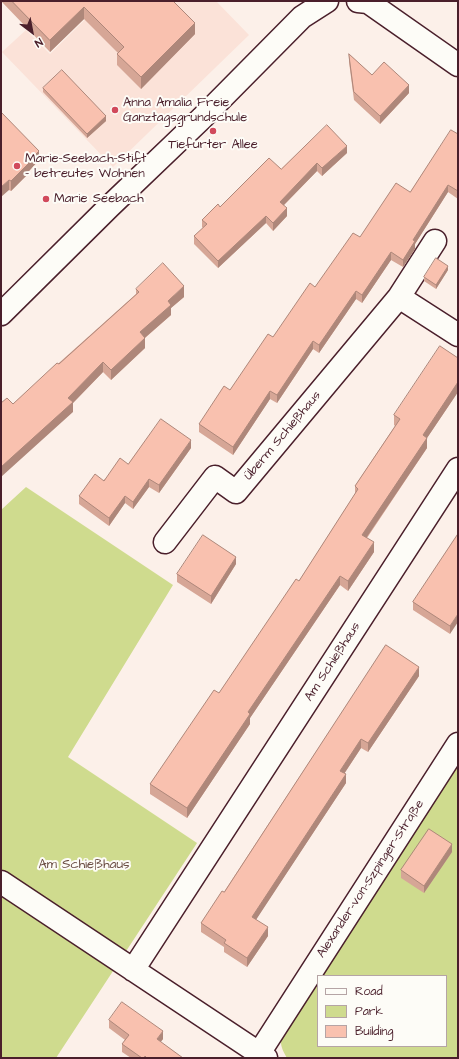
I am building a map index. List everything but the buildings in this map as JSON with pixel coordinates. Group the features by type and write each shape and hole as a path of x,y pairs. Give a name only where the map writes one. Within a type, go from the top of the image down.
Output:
{"street":[{"path":"1,314 108,207 202,118 302,17 326,1"},
{"path":"358,1 368,2 458,65"},
{"name":"Überm Schießhaus","path":"164,542 215,477 236,492 399,297 435,241"},
{"path":"399,297 458,335"},
{"name":"Am Schießhaus","path":"133,970 458,469"},
{"name":"Alexander-von-Szpinger-Straße","path":"260,1056 458,744"},
{"path":"1,882 260,1056"}],"shaded area":[{"name":"Anna Amalia Freie Ganztagsgrundschule","path":"104,1 216,1 249,35 113,167 2,52 26,30 50,54"}],"green space":[{"name":"Am Schießhaus","path":"26,487 173,585 68,757 197,843 56,1058 1,1058 1,510"},
{"path":"458,761 458,1058 287,1058 281,1046 281,1037 317,978 317,1047 447,1047 447,975 319,975"}],"place":[{"name":"Anna Amalia Freie Ganztagsgrundschule","path":"115,110"},
{"name":"Tiefurter Allee","path":"213,131"},
{"name":"Marie-Seebach-Stift - betreutes Wohnen","path":"17,166"},
{"name":"Marie Seebach","path":"46,199"}]}
